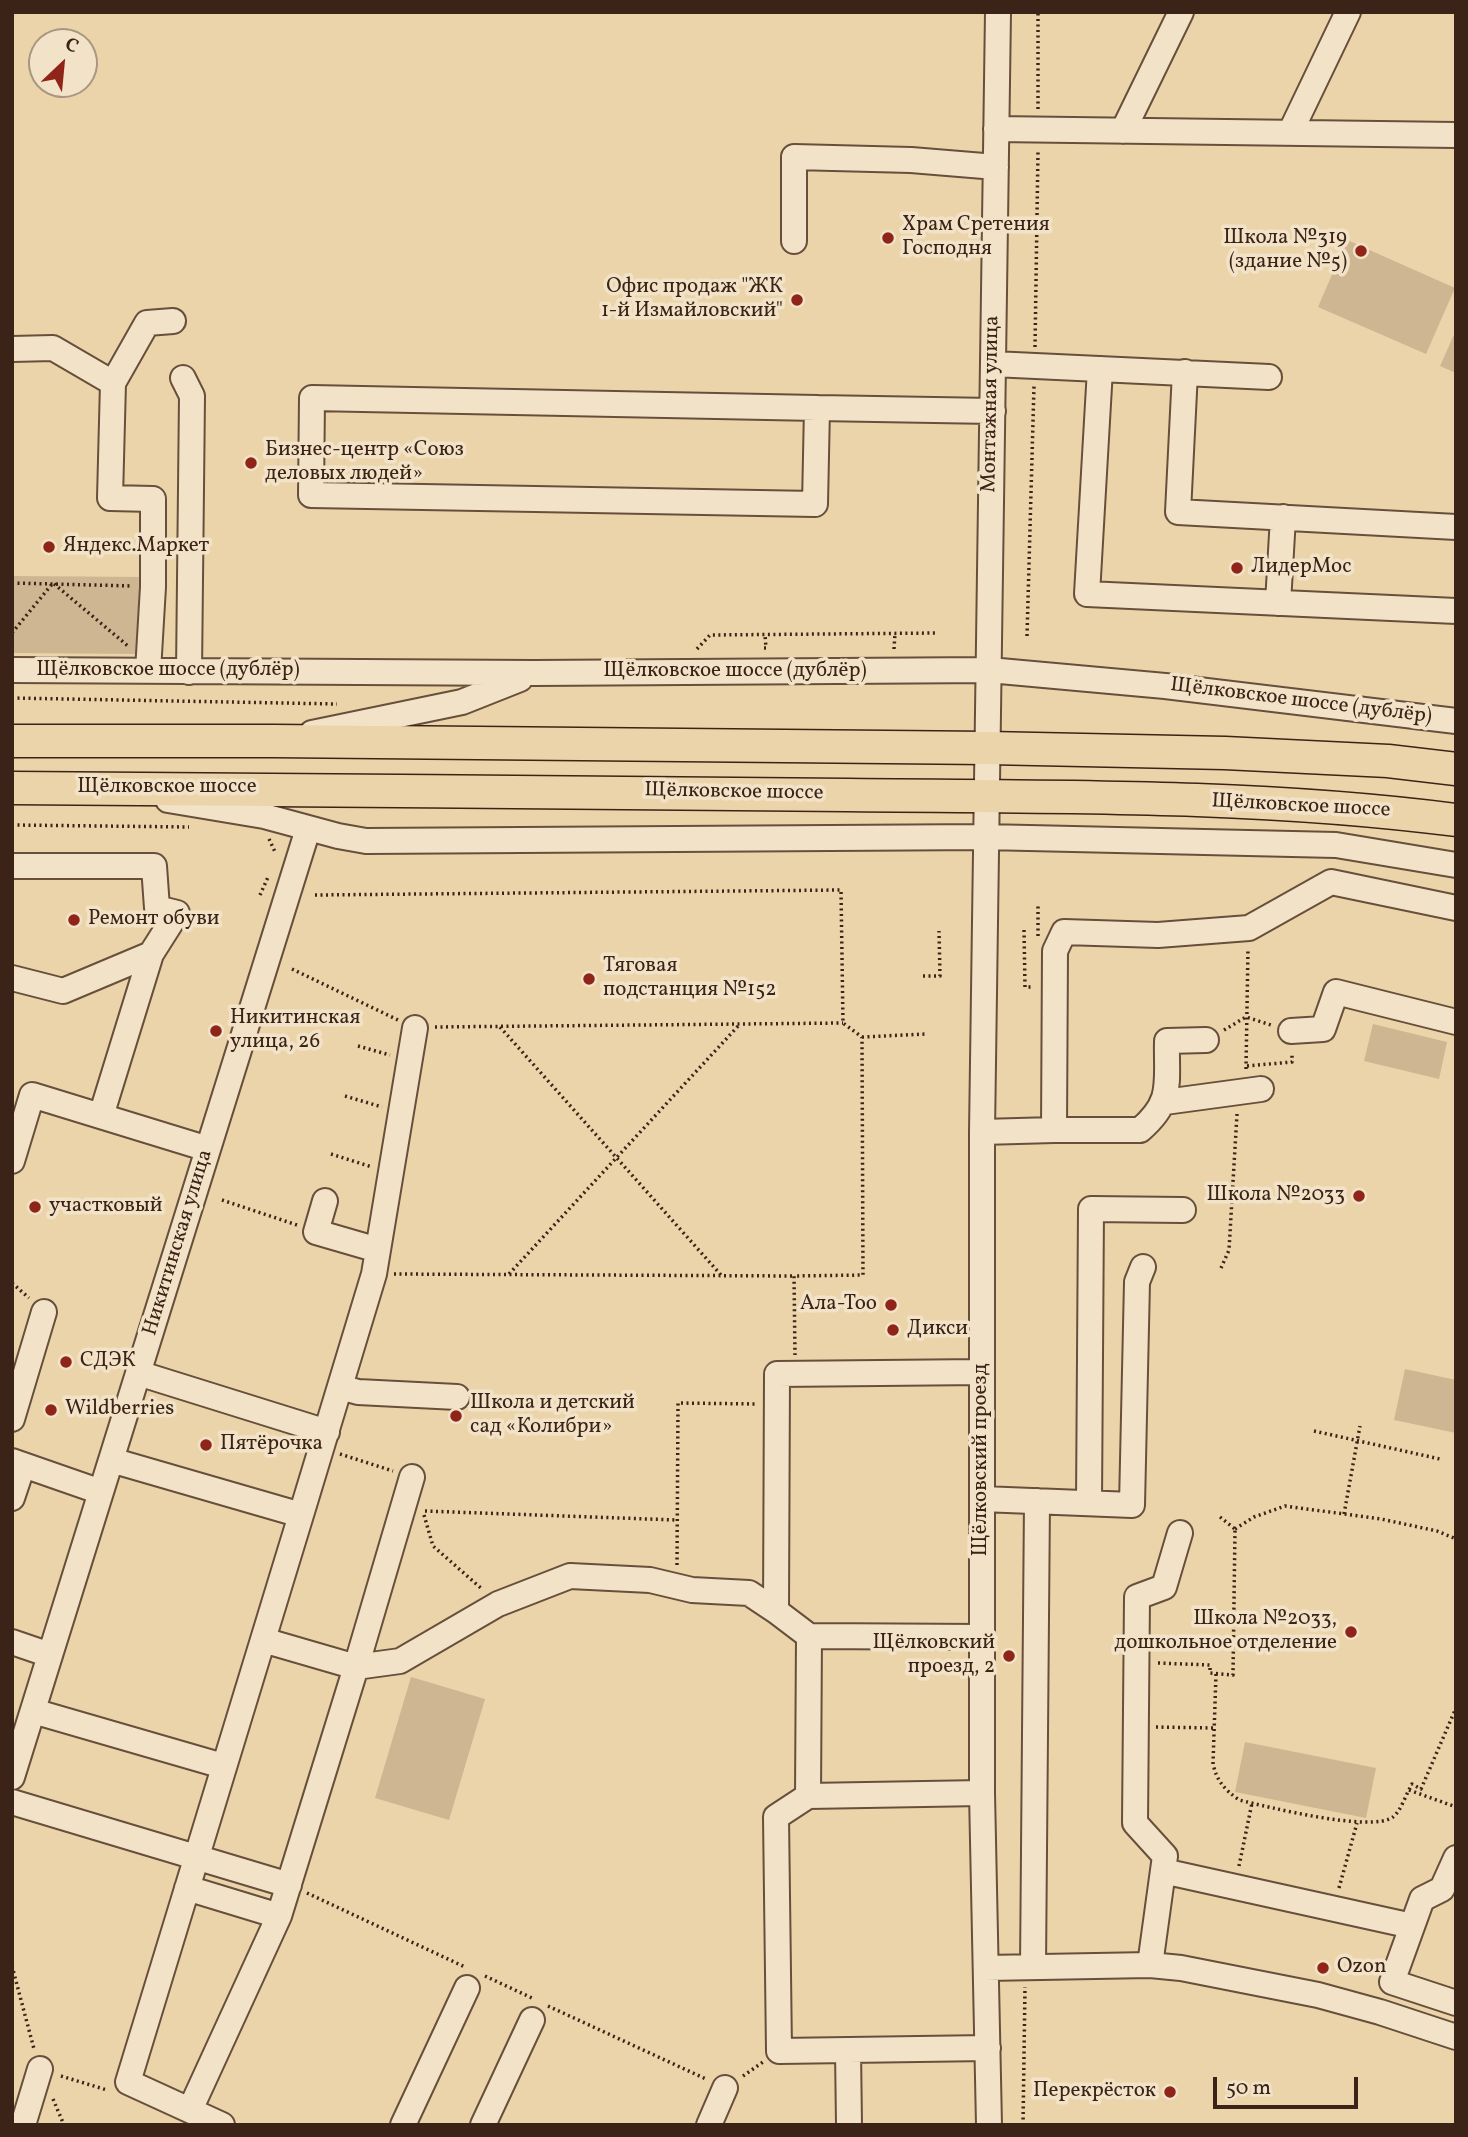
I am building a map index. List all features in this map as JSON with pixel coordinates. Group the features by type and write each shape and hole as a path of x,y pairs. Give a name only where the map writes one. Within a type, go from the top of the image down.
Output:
{"main road":[{"path":"12,741 988,748 1225,753 1388,761 1456,769"},
{"name":"Щёлковское шоссе","path":"12,788 986,796 1221,802 1377,810 1456,820"}],"street":[{"name":"Монтажная улица","path":"986,796 998,12"},
{"path":"1123,131 1181,12"},
{"path":"1290,133 1348,12"},
{"path":"996,129 1290,133 1453,130"},
{"path":"794,241 794,158 911,160 996,167"},
{"path":"148,671 153,587 153,499 110,498 113,383 146,323 173,321"},
{"path":"12,349 54,348 113,383"},
{"path":"993,364 1269,377"},
{"path":"1100,369 1087,594 1456,611"},
{"path":"1185,372 1178,512 1456,527"},
{"path":"183,378 192,396 189,672"},
{"path":"817,408 816,504 311,495 312,398 993,411"},
{"path":"1278,603 1283,517"},
{"name":"Щёлковское шоссе (дублёр)","path":"12,670 534,674 989,670 1165,685 1456,721"},
{"path":"274,741 462,702 534,674"},
{"path":"85,788 264,816 308,829 366,841 985,837 1336,845 1456,865"},
{"name":"Щёлковский проезд","path":"986,796 982,1132 982,1793 989,2125"},
{"name":"Никитинская улица","path":"12,1777 308,829"},
{"path":"12,866 155,866 157,908 177,913 151,954 102,1116"},
{"path":"1054,1130 1055,951 1064,932 1157,935 1249,928 1331,883 1456,908"},
{"path":"12,978 63,991 151,954"},
{"path":"1291,1031 1323,1029 1336,992 1456,1022"},
{"path":"222,2125 128,2082 327,1432 376,1262 415,1028"},
{"path":"982,1132 1140,1130 1155,1117 1165,1101 1167,1041 1206,1040"},
{"path":"1165,1101 1250,1090"},
{"path":"12,1161 22,1093 208,1149"},
{"path":"325,1201 316,1231 376,1262"},
{"path":"1089,1503 1091,1209 1183,1210"},
{"path":"982,1499 1132,1505 1137,1282 1143,1267"},
{"path":"12,1419 44,1312"},
{"path":"776,1611 777,1374 982,1372"},
{"path":"138,1373 327,1432"},
{"path":"340,1387 358,1392 457,1397"},
{"path":"111,1460 301,1515"},
{"path":"12,1498 18,1463 101,1492"},
{"path":"190,2110 279,1916 412,1477"},
{"path":"1029,1968 1037,1501"},
{"path":"1150,1965 1166,1856 1135,1823 1137,1597 1164,1587 1180,1533"},
{"path":"263,1640 356,1667 400,1661 498,1604 570,1576 650,1580 692,1590 749,1593 809,1636 982,1637"},
{"path":"808,1796 809,1636"},
{"path":"12,1642 50,1655"},
{"path":"33,1711 223,1766"},
{"path":"982,1793 808,1796 776,1816 779,2051 988,2048"},
{"path":"12,1802 289,1885"},
{"path":"1456,1858 1441,1889 1422,1899 1392,1982 1456,2003"},
{"path":"1163,1871 1412,1926"},
{"path":"187,1888 279,1916"},
{"path":"986,1969 1150,1965 1181,1968 1318,1995 1456,2037"},
{"path":"403,2125 467,1988"},
{"path":"483,2125 532,2020"},
{"path":"848,2050 849,2125"},
{"path":"23,2125 40,2069"},
{"path":"709,2125 725,2088"}],"path":[{"path":"1038,12 1038,129"},
{"path":"12,583 153,587"},
{"path":"12,633 53,583"},
{"path":"53,583 134,651"},
{"path":"685,649 699,649 710,635 938,633"},
{"path":"753,649 766,648 765,634"},
{"path":"12,698 337,704"},
{"path":"12,825 199,827"},
{"path":"264,832 277,855"},
{"path":"260,895 273,869"},
{"path":"315,895 841,890 843,1023"},
{"path":"1221,1268 1229,1250 1250,1090 1247,1066 1249,928"},
{"path":"1024,930 1025,978"},
{"path":"923,976 940,976 939,931"},
{"path":"292,969 415,1028 843,1023 862,1037 926,1034"},
{"path":"509,1274 740,1024"},
{"path":"500,1027 720,1275"},
{"path":"376,1262 509,1274 863,1275 862,1037"},
{"path":"358,1046 409,1060"},
{"path":"345,1096 401,1112"},
{"path":"331,1154 391,1173"},
{"path":"222,1200 316,1231"},
{"path":"794,1276 795,1374"},
{"path":"677,1587 678,1404 776,1405"},
{"path":"1343,1514 1360,1426"},
{"path":"1314,1431 1440,1459"},
{"path":"1235,1529 1254,1517 1285,1506 1426,1529 1456,1539"},
{"path":"423,1511 677,1520"},
{"path":"1220,1517 1235,1529"},
{"path":"1137,1662 1210,1665 1210,1673 1233,1675 1235,1529"},
{"path":"1216,1674 1213,1764 1216,1778 1225,1790 1239,1800 1357,1823 1384,1822 1396,1815 1412,1784 1421,1789 1456,1708"},
{"path":"1136,1727 1214,1728"},
{"path":"1409,1790 1456,1807"},
{"path":"1235,1887 1252,1803"},
{"path":"1334,1908 1357,1823"},
{"path":"289,1885 725,2088 779,2051"},
{"path":"1023,2125 1029,1968"},
{"path":"40,2069 109,2090 128,2082"}],"shaded area":[{"path":"1347,240 1455,288 1426,354 1318,307"},
{"path":"1456,330 1456,373 1440,366"},
{"path":"12,576 145,577 143,654 12,653"},
{"path":"1373,1024 1447,1042 1439,1079 1364,1061"},
{"path":"1405,1369 1456,1380 1456,1433 1394,1420"},
{"path":"411,1677 485,1699 449,1820 375,1798"},
{"path":"1245,1742 1376,1768 1366,1818 1235,1792"}],"place":[{"name":"Храм Сретения Господня","path":"888,238"},
{"name":"Школа №319 (здание №5)","path":"1361,251"},
{"name":"Офис продаж \"ЖК 1-й Измайловский\"","path":"797,300"},
{"name":"Бизнес-центр «Союз деловых людей»","path":"251,463"},
{"name":"Яндекс.Маркет","path":"49,547"},
{"name":"ЛидерМос","path":"1237,568"},
{"name":"Ремонт обуви","path":"74,920"},
{"name":"Тяговая подстанция №152","path":"589,979"},
{"name":"Никитинская улица, 26","path":"216,1031"},
{"name":"Школа №2033","path":"1359,1196"},
{"name":"участковый","path":"35,1207"},
{"name":"Ала-Тоо","path":"891,1305"},
{"name":"Дикси","path":"893,1330"},
{"name":"СДЭК","path":"66,1362"},
{"name":"Wildberries","path":"51,1410"},
{"name":"Школа и детский сад «Колибри»","path":"456,1416"},
{"name":"Пятёрочка","path":"206,1445"},
{"name":"Школа №2033, дошкольное отделение","path":"1351,1632"},
{"name":"Щёлковский проезд, 2","path":"1009,1656"},
{"name":"Ozon","path":"1323,1968"},
{"name":"Перекрёсток","path":"1170,2092"}]}
